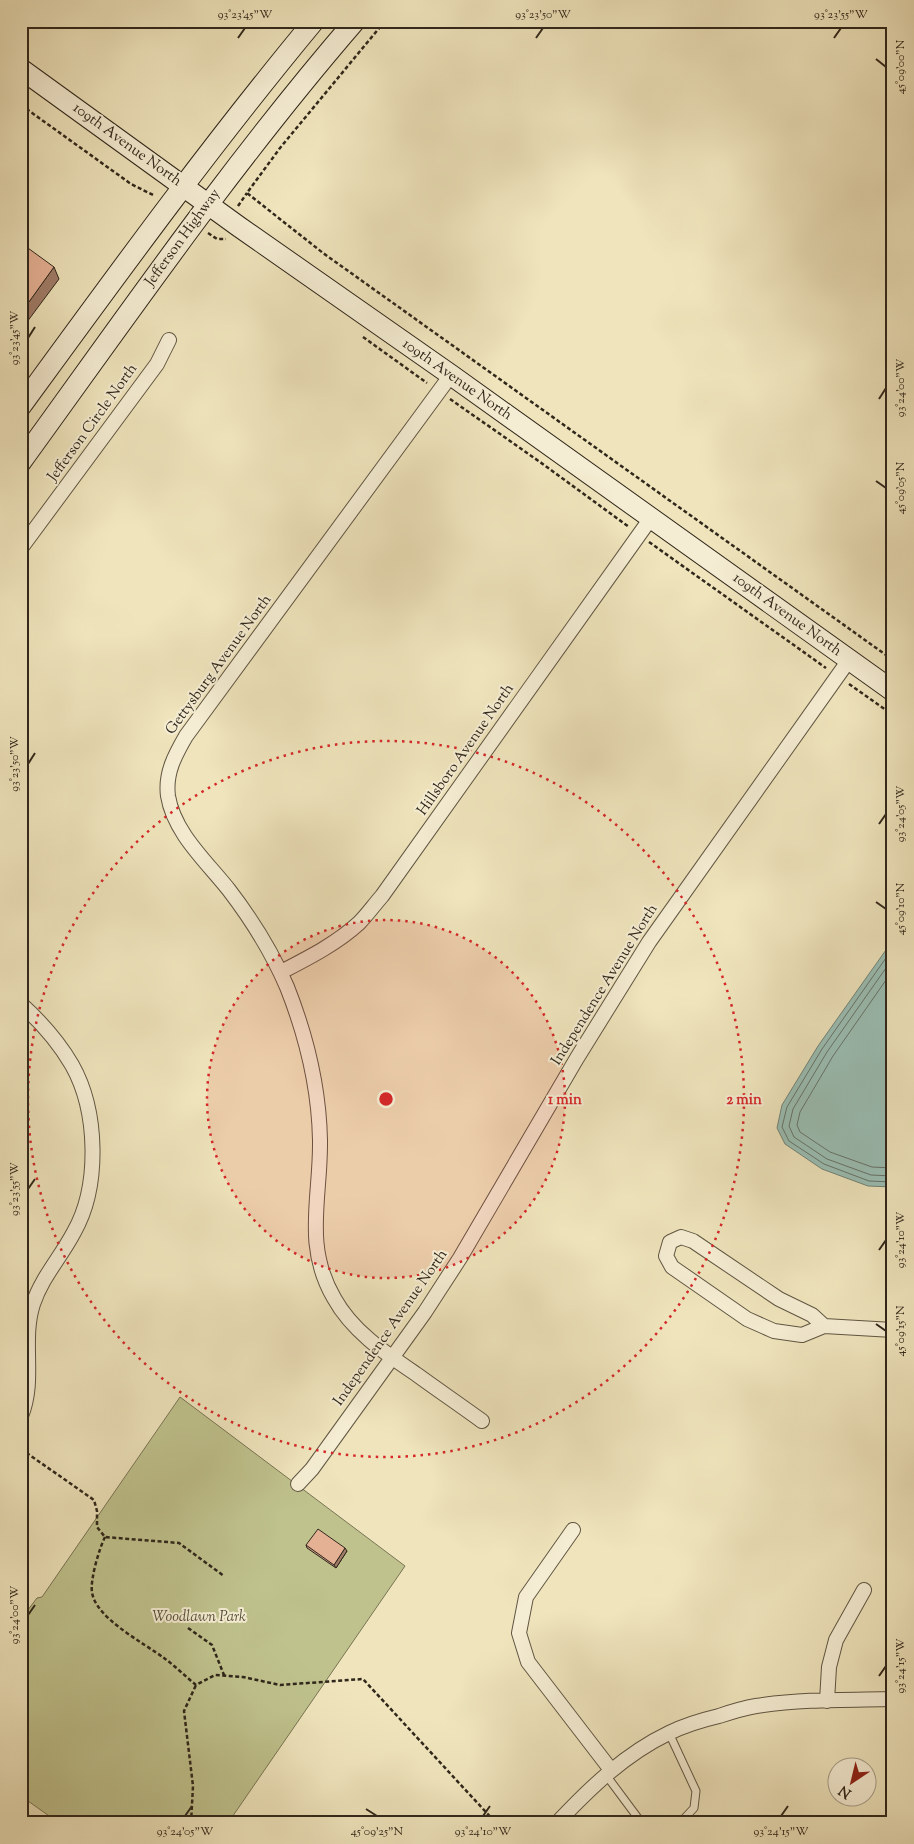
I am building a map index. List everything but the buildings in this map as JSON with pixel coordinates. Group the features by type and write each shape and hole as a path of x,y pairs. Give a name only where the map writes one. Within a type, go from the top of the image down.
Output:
{"street":[{"name":"Jefferson Highway","path":"21,406 184,186 314,21"},
{"name":"Jefferson Highway","path":"21,462 208,204 299,86 355,21"},
{"name":"109th Avenue North","path":"21,69 651,518 844,668 893,691"},
{"name":"Jefferson Circle North","path":"21,548 157,364 169,340"},
{"name":"Gettysburg Avenue North","path":"451,375 186,736 174,756 168,774 168,795 174,817 186,836 257,928 280,972 295,1008 308,1051 317,1095 320,1139 319,1185 315,1217 316,1246 321,1273 334,1299 351,1322 369,1340 482,1421"},
{"name":"Hillsboro Avenue North","path":"280,972 313,955 339,938 360,922 382,896 651,518"},
{"name":"Independence Avenue North","path":"298,1484 312,1469 392,1358 460,1258 577,1058 649,942 844,668"},
{"path":"21,1004 54,1038 73,1066 85,1100 92,1132 92,1167 88,1198 74,1232 42,1283 33,1306 28,1346 30,1382 21,1416"},
{"path":"824,1326 812,1314 778,1299 693,1241 681,1237 670,1242 666,1256 672,1267 747,1319 774,1331 802,1335 824,1326 893,1330"},
{"path":"573,1530 526,1597 519,1633 528,1662 608,1772"},
{"path":"827,1701 829,1667 836,1640 864,1590"},
{"path":"557,1823 608,1772 641,1748 669,1732 699,1721 755,1706 798,1702 893,1699"}],"lane":[{"path":"669,1732 696,1791 694,1808 680,1823"},
{"path":"608,1772 638,1818 646,1823"}],"path":[{"path":"239,204 280,148 386,21"},
{"path":"21,106 131,184 158,198"},
{"path":"247,193 331,258 893,660"},
{"path":"217,239 227,240"},
{"path":"359,334 540,462 639,535 844,668 893,715"},
{"path":"21,1449 94,1500 98,1527 105,1537"},
{"path":"105,1537 179,1543 224,1576"},
{"path":"105,1537 100,1548 92,1592 99,1609 135,1640 163,1657 196,1685"},
{"path":"188,1628 212,1645 224,1675"},
{"path":"191,1823 193,1786 184,1711 196,1685 215,1674 243,1677 280,1685 363,1679 496,1823"}],"green space":[{"name":"Woodlawn Park","path":"180,1397 405,1566 228,1823 59,1823 21,1796 21,1619 37,1598 42,1597"}],"water":[{"path":"893,940 893,1187 868,1186 822,1169 785,1144 777,1128 782,1105 818,1046"}]}
